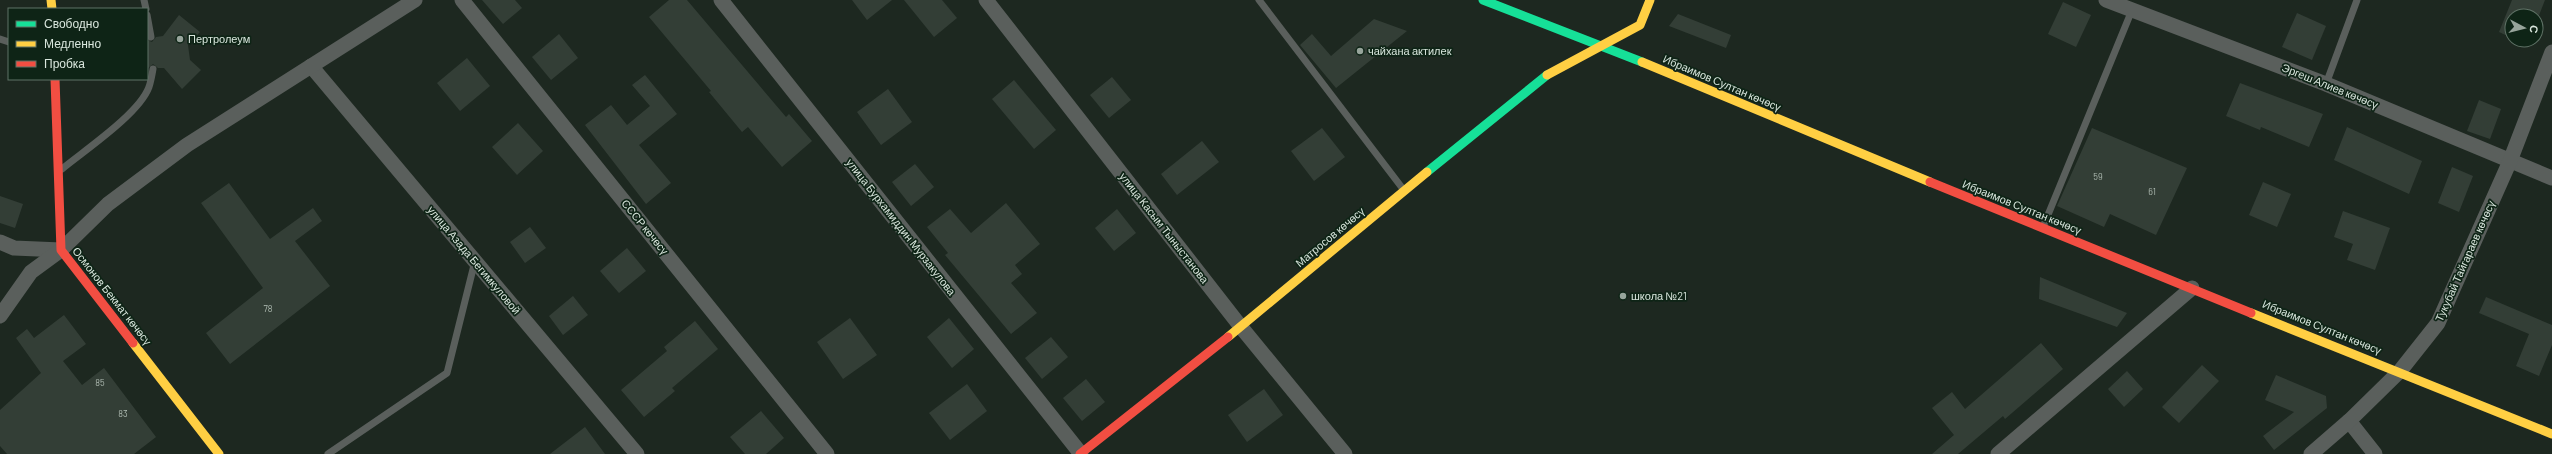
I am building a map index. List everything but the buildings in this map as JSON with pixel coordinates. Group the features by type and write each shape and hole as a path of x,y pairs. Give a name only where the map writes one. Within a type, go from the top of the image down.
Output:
{"main road":[{"name":"Ибраимов Султан көчөсү","path":"1483,0 1600,45 2043,229 2400,371 2552,434"},
{"name":"Матросов көчөсү","path":"1081,454 1241,326 1405,190 1551,72 1640,25 1650,0"},
{"name":"Осмонов Бекмат көчөсү","path":"55,80 61,250 219,454"}],"street":[{"path":"0,316 31,272 61,250 108,204 187,145 415,0"},
{"name":"СССР көчөсү","path":"462,0 827,454"},
{"name":"улица Бурхамиддин Мурзакулова","path":"721,0 1081,454"},
{"name":"улица Касым Тыныстанова","path":"986,0 1241,326 1346,454"},
{"name":"Эргеш Алиев көчөсү","path":"2106,0 2326,84 2552,178"},
{"name":"Тукубай Тайгараев көчөсү","path":"2311,454 2349,421 2400,371 2438,323 2510,161 2552,52"},
{"name":"улица Азада Бегимкуловой","path":"311,66 637,454"},
{"path":"0,242 14,248 61,250"},
{"path":"1998,454 2192,288"},
{"path":"2349,421 2376,454"}],"lane":[{"path":"1259,0 1405,190"},
{"path":"2326,84 2357,0"},
{"path":"2043,229 2132,10"},
{"path":"148,20 151,37"},
{"path":"58,171 118,123 141,100 149,87 153,69"},
{"path":"328,454 447,373 475,261"}],"traffic: fast":[{"path":"1483,0 1642,62"},
{"path":"1427,172 1547,75"}],"traffic: slow":[{"path":"51,0 52,8"},
{"path":"1547,75 1640,25 1650,0"},
{"path":"1642,62 1930,182"},
{"path":"1228,337 1427,172"},
{"path":"2251,313 2552,434"},
{"path":"133,343 219,454"}],"traffic: jam":[{"path":"55,80 61,250 133,343"},
{"path":"1930,182 2251,313"},
{"path":"1080,454 1228,337"}],"place":[{"name":"Пертролеум","path":"180,39"},
{"name":"чайхана актилек","path":"1360,51"},
{"name":"школа №21","path":"1623,296"}]}
